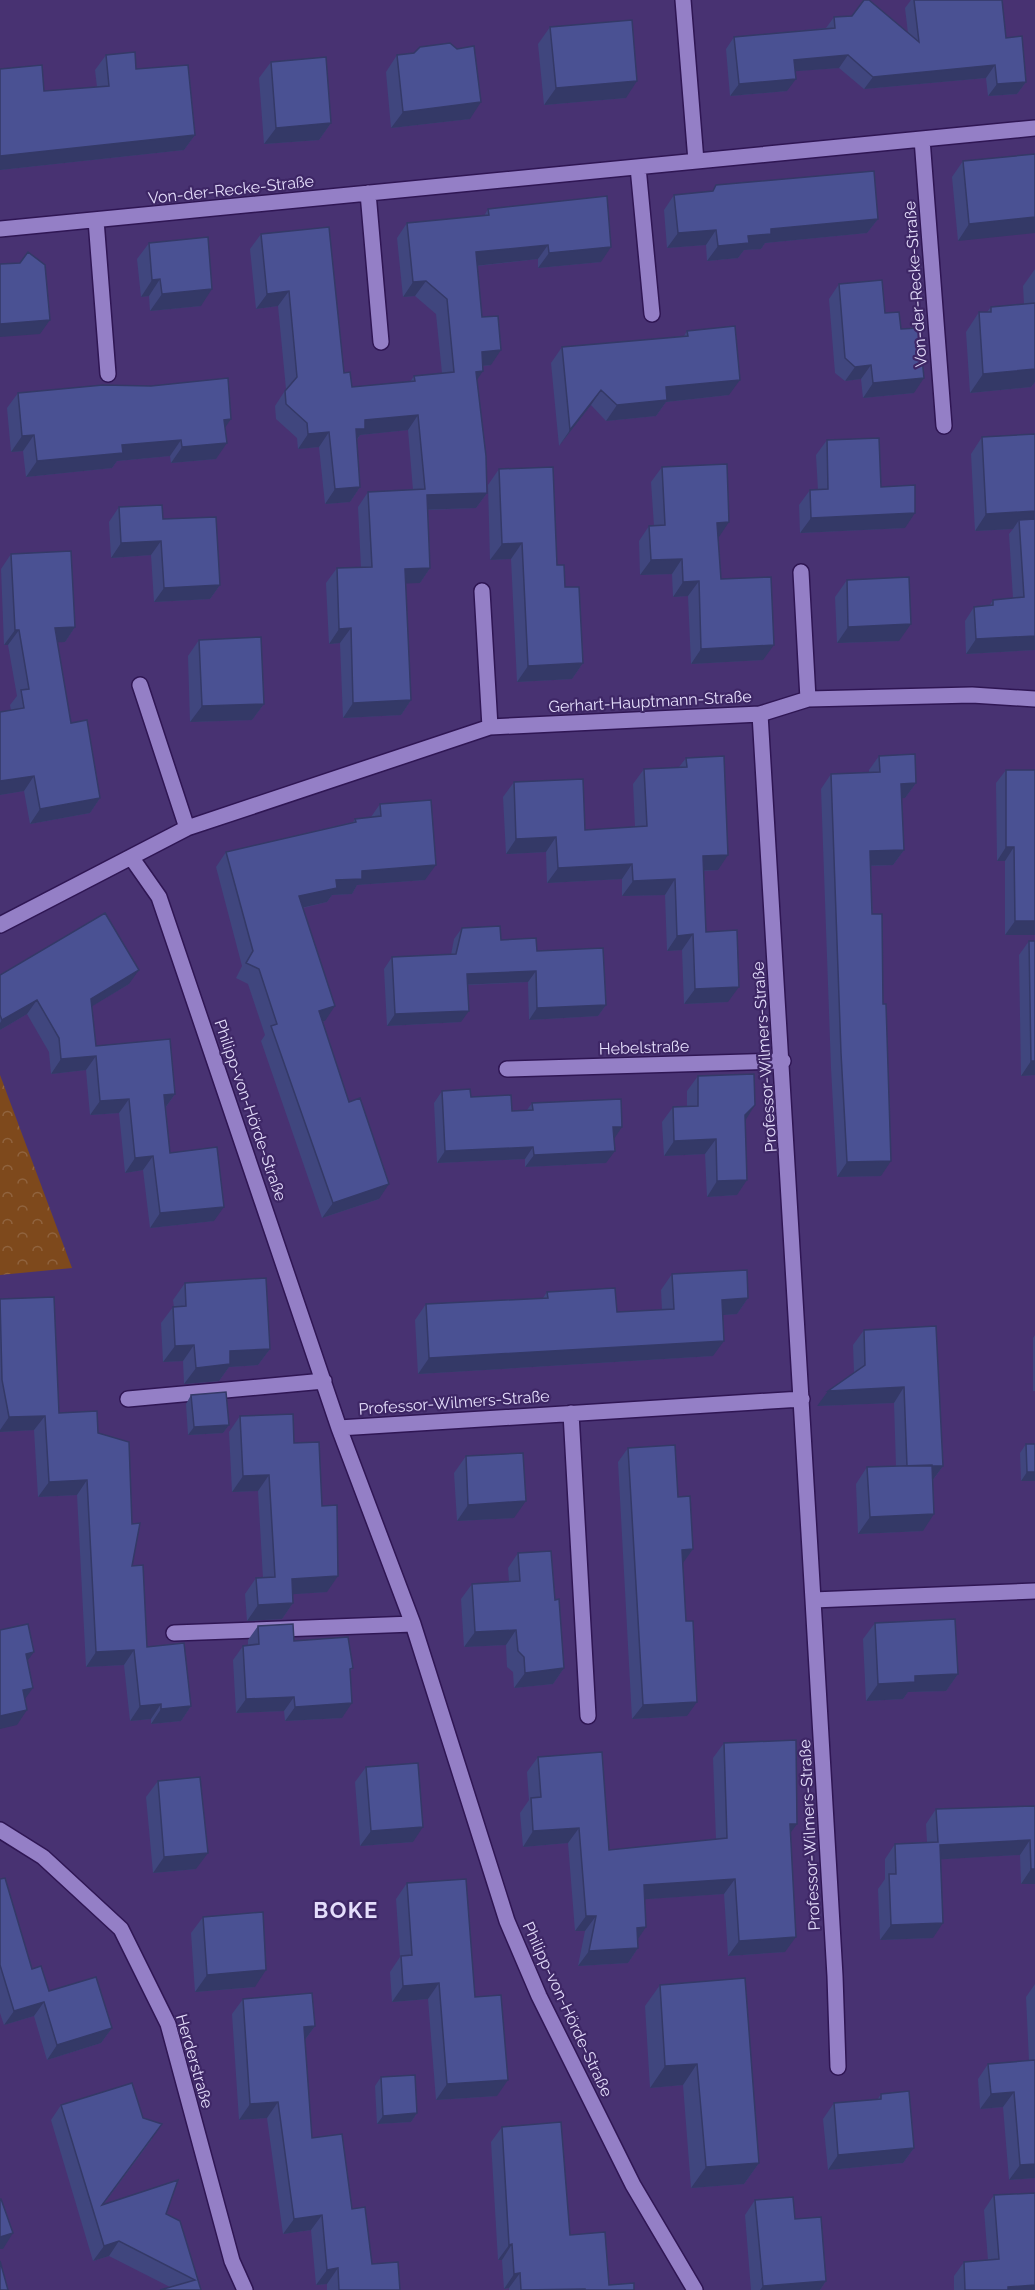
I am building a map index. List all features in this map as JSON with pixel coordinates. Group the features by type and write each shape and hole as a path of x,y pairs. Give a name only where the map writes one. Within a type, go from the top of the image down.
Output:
{"street":[{"path":"683,0 696,161"},
{"name":"Von-der-Recke-Straße","path":"0,229 1035,128"},
{"name":"Von-der-Recke-Straße","path":"922,139 944,426"},
{"path":"638,167 652,314"},
{"path":"368,193 381,342"},
{"path":"96,220 108,374"},
{"path":"801,572 808,699"},
{"path":"483,591 490,727"},
{"path":"140,685 187,828"},
{"name":"Gerhart-Hauptmann-Straße","path":"0,925 187,828 490,727 760,714 808,699 972,695 1035,699"},
{"name":"Professor-Wilmers-Straße","path":"760,714 783,1060 835,1965 838,2067"},
{"name":"Philipp-von-Hörde-Straße","path":"131,857 159,897 339,1428 413,1624 507,1921 535,1987 633,2185 695,2290"},
{"name":"Hebelstraße","path":"507,1069 783,1060"},
{"path":"128,1399 324,1381"},
{"name":"Professor-Wilmers-Straße","path":"339,1428 802,1399"},
{"name":"Professor-Wilmers-Straße","path":"571,1413 588,1716"},
{"path":"813,1600 1035,1591"},
{"path":"174,1634 413,1624"},
{"name":"Herderstraße","path":"0,1830 43,1857 121,1929 168,2024 232,2261 245,2290"}],"green space":[{"path":"0,1075 72,1268 0,1275"}],"building":[{"path":"864,0 869,0 919,42 914,0 1002,0 1006,38 1022,36 1026,82 997,84 995,65 873,77 848,55 794,60 796,79 739,84 734,37 835,28 834,17 852,16"},
{"path":"632,20 637,81 556,88 550,27"},
{"path":"450,43 457,49 474,46 481,102 403,112 397,55 414,53 420,47"},
{"path":"135,52 136,69 188,65 195,135 0,156 0,69 42,65 44,91 109,86 106,55"},
{"path":"326,57 331,123 276,128 271,62"},
{"path":"1035,154 1035,217 969,224 963,161"},
{"path":"874,171 878,219 771,229 771,234 748,236 749,243 718,246 716,230 678,233 674,195 713,191 716,185"},
{"path":"607,196 611,247 549,253 548,245 476,252 482,317 498,316 501,350 482,352 483,371 476,372 486,456 487,493 427,495 430,568 405,569 411,700 353,703 351,628 339,629 337,568 372,567 368,492 425,489 418,415 365,420 365,429 356,429 360,487 335,489 329,432 308,434 307,423 286,404 285,391 297,377 289,291 267,294 261,234 329,227 344,373 350,372 352,387 415,381 414,376 454,372 447,299 426,281 413,282 407,223 489,215 488,209"},
{"path":"208,237 212,289 162,294 160,279 152,280 149,243"},
{"path":"28,252 45,265 50,320 0,324 0,264 20,263"},
{"path":"882,280 885,313 899,312 901,329 919,328 924,378 873,383 871,365 855,367 845,358 839,284"},
{"path":"1035,303 1035,369 983,374 979,312 991,312 991,307"},
{"path":"735,326 740,380 666,387 667,400 617,405 601,390 570,430 562,347 688,336 687,331"},
{"path":"228,378 231,419 224,420 227,443 182,447 181,440 122,445 123,453 37,461 34,435 22,436 18,393 103,385 151,386"},
{"path":"1035,434 1035,511 986,514 982,437"},
{"path":"879,438 881,487 915,485 915,513 811,518 810,490 828,489 827,440"},
{"path":"727,464 729,522 717,523 721,579 771,577 774,645 701,649 699,581 683,582 682,559 651,560 649,526 665,525 662,467"},
{"path":"553,467 557,565 564,565 565,587 579,587 583,663 528,666 522,543 502,544 499,469"},
{"path":"162,505 163,519 216,517 220,585 164,588 161,541 121,543 119,507"},
{"path":"1035,519 1035,636 976,639 974,607 993,605 993,600 1024,597 1019,520"},
{"path":"71,551 75,627 55,628 71,723 87,720 100,798 40,809 34,776 0,781 0,712 24,708 21,690 29,689 19,630 15,630 11,554"},
{"path":"909,577 911,624 848,627 847,580"},
{"path":"261,637 264,704 202,706 199,640"},
{"path":"915,754 916,783 901,784 904,850 870,851 872,914 882,914 883,1004 886,1004 891,1161 847,1162 831,774 880,772 879,756"},
{"path":"724,756 728,855 703,856 706,932 737,930 739,987 695,989 693,934 677,936 675,879 633,881 632,864 558,868 556,837 516,839 514,782 583,779 585,830 647,826 644,769 687,767 686,758"},
{"path":"1006,770 1035,770 1035,921 1015,921 1014,847 1006,847"},
{"path":"431,800 436,865 362,871 362,879 336,880 337,888 299,896 335,1006 319,1011 349,1102 360,1098 389,1184 333,1203 271,1026 277,1024 259,969 246,963 253,951 226,852 356,822 355,819 381,816 380,804"},
{"path":"105,913 139,970 91,999 96,1046 170,1039 175,1094 164,1095 170,1153 217,1147 224,1207 160,1213 153,1156 135,1158 129,1099 100,1101 96,1056 61,1059 59,1038 37,1000 2,1020 0,975"},
{"path":"500,926 501,940 536,938 537,951 603,948 606,1005 537,1008 536,971 467,974 469,1011 395,1014 392,957 456,954 462,928"},
{"path":"1029,941 1035,941 1035,1061 1031,1061"},
{"path":"754,1074 755,1105 745,1115 747,1180 717,1181 716,1139 674,1141 673,1107 698,1106 698,1076"},
{"path":"470,1089 471,1097 511,1095 512,1111 533,1110 532,1103 621,1099 622,1127 613,1127 615,1151 534,1155 533,1147 445,1151 442,1091"},
{"path":"747,1270 748,1298 722,1300 724,1341 429,1358 426,1304 548,1298 547,1292 615,1288 617,1312 674,1309 672,1274"},
{"path":"266,1278 270,1349 230,1351 230,1364 196,1368 194,1345 175,1346 173,1307 186,1306 185,1283"},
{"path":"54,1297 59,1413 97,1411 98,1433 129,1442 132,1524 140,1523 132,1566 143,1565 147,1647 184,1643 191,1706 161,1709 161,1704 140,1706 134,1650 96,1652 87,1480 49,1482 45,1416 9,1417 2,1380 0,1299"},
{"path":"936,1326 943,1466 907,1466 904,1387 828,1391 865,1365 864,1330"},
{"path":"226,1392 229,1425 194,1427 191,1395"},
{"path":"293,1414 294,1443 319,1442 322,1506 337,1505 338,1576 292,1579 293,1603 258,1605 256,1578 275,1577 269,1475 243,1476 240,1416"},
{"path":"1026,1444 1035,1444 1035,1472 1027,1472"},
{"path":"675,1445 678,1497 690,1496 693,1549 682,1550 686,1621 693,1621 697,1702 643,1705 628,1448"},
{"path":"523,1453 526,1501 468,1505 466,1456"},
{"path":"932,1465 934,1514 870,1517 867,1467"},
{"path":"551,1551 555,1600 559,1599 564,1668 525,1673 524,1657 518,1651 516,1630 475,1632 472,1584 520,1581 518,1553"},
{"path":"955,1619 958,1674 915,1676 915,1682 878,1684 875,1623"},
{"path":"28,1624 34,1652 26,1654 33,1688 23,1690 27,1710 0,1716 0,1630"},
{"path":"293,1624 294,1641 348,1637 353,1668 350,1669 352,1703 295,1707 294,1697 246,1699 243,1646 259,1644 258,1626"},
{"path":"796,1740 797,1824 790,1824 796,1937 739,1941 735,1879 644,1885 646,1927 637,1928 638,1948 589,1951 596,1916 586,1916 579,1828 533,1831 531,1798 541,1797 538,1757 602,1752 609,1850 727,1838 724,1743"},
{"path":"418,1763 423,1827 371,1831 366,1767"},
{"path":"200,1777 208,1853 164,1857 158,1781"},
{"path":"1035,1806 1035,1869 1031,1869 1030,1840 940,1845 943,1923 891,1925 889,1874 896,1874 895,1844 938,1842 936,1809"},
{"path":"5,1878 32,1969 41,1966 49,1991 96,1977 112,2028 57,2045 44,2002 14,2011 0,1965 0,1879"},
{"path":"466,1879 475,1997 501,1995 508,2080 447,2084 439,1983 403,1986 401,1956 412,1955 407,1883"},
{"path":"263,1912 266,1970 207,1975 203,1917"},
{"path":"745,1978 759,2163 706,2167 697,2064 665,2066 660,1985"},
{"path":"312,1993 315,2026 304,2027 312,2138 342,2134 352,2209 365,2207 372,2264 398,2262 400,2290 339,2290 338,2268 327,2270 322,2215 294,2219 278,2102 250,2104 243,1999"},
{"path":"1035,2060 1035,2164 1020,2165 1014,2092 991,2094 988,2064"},
{"path":"415,2075 417,2113 383,2116 381,2077"},
{"path":"132,2083 143,2118 162,2124 102,2205 178,2180 166,2214 180,2221 201,2290 160,2290 195,2280 119,2241 104,2246 61,2105"},
{"path":"909,2091 914,2148 838,2155 834,2103 881,2099 881,2094"},
{"path":"561,2122 570,2235 605,2232 609,2285 634,2283 634,2290 521,2290 520,2273 514,2274 512,2244 509,2245 502,2127"},
{"path":"1035,2193 1035,2285 1008,2287 1008,2290 965,2290 964,2262 999,2259 994,2195"},
{"path":"793,2197 795,2219 821,2217 826,2281 763,2286 755,2200"},
{"path":"0,2199 13,2233 0,2237"},
{"path":"0,2261 8,2290 0,2290"}],"district":[{"name":"BOKE","path":"346,1910"}]}
